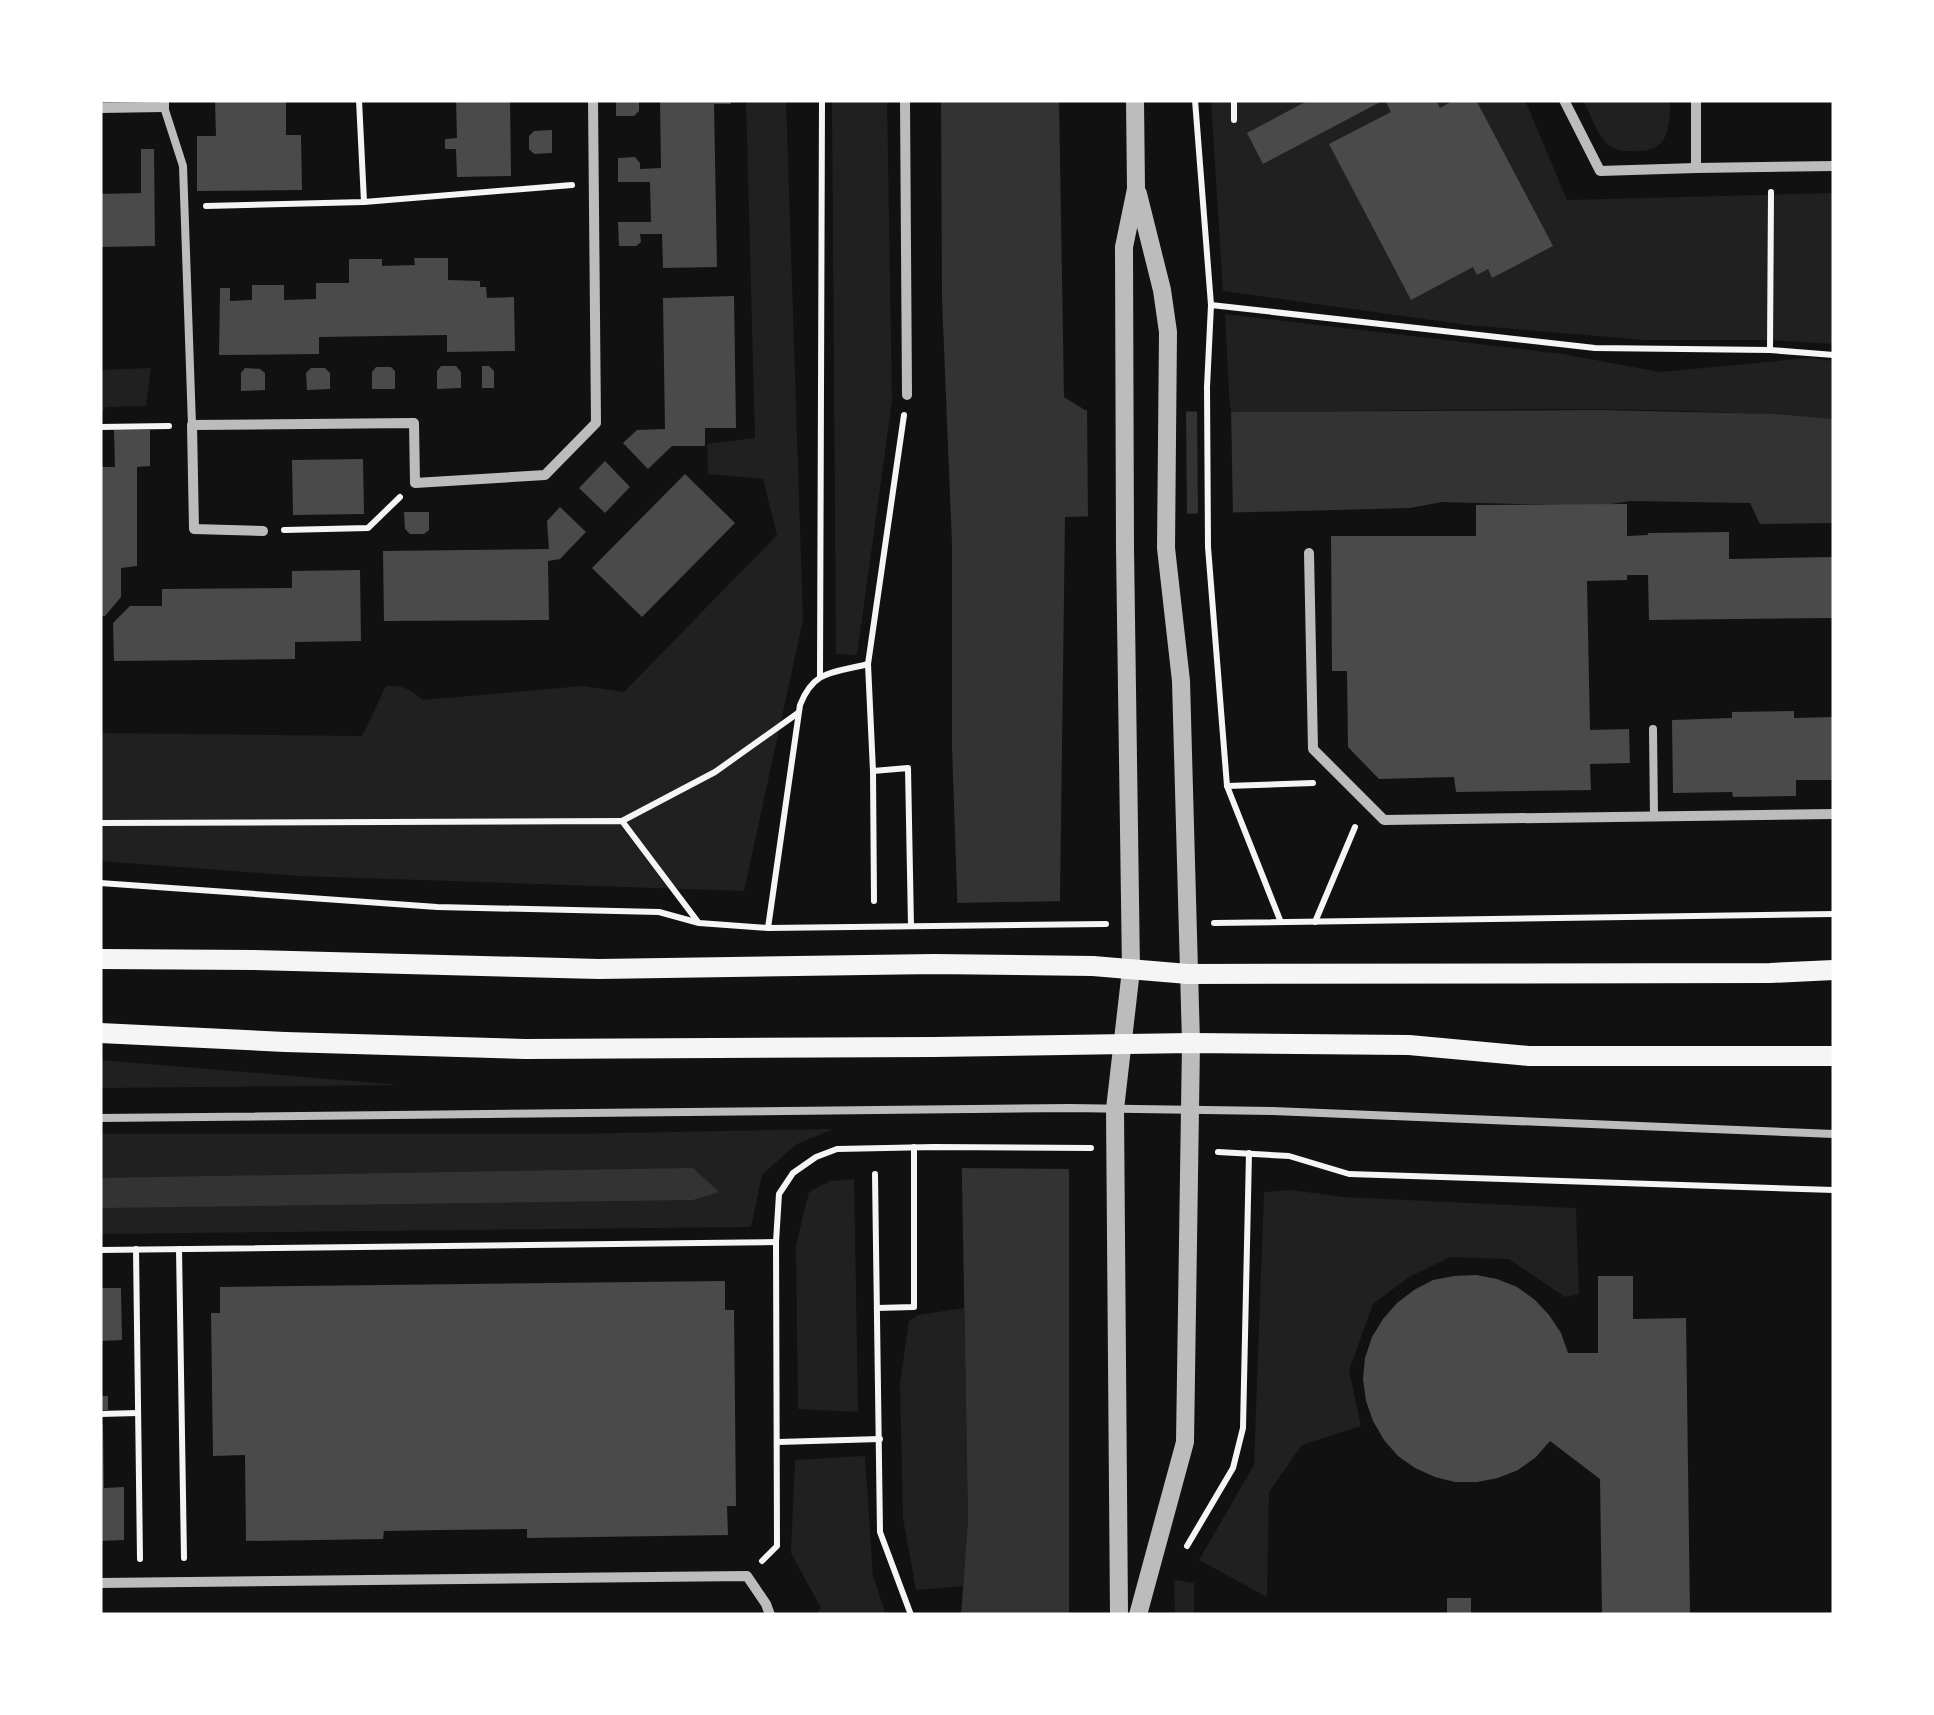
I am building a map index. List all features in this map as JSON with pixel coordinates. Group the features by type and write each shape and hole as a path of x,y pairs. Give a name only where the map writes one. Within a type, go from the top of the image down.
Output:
{"main road":[{"path":"100,959 599,968 1092,966 1188,974 1834,970"},
{"path":"100,1033 526,1049 1191,1043 1409,1045 1529,1056 1834,1056"}],"street":[{"path":"263,531 194,529 192,425 414,423 415,483 545,475 596,422 593,100"},
{"path":"905,100 907,395"},
{"path":"1119,1615 1116,1109 1131,970 1124,247 1136,189 1135,100"},
{"path":"1564,100 1600,171 1834,166"},
{"path":"1696,100 1696,168"},
{"path":"100,108 164,104"},
{"path":"1136,189 1162,290 1168,332 1166,548 1181,680 1191,1043 1185,1442 1138,1615"},
{"path":"1309,553 1313,749 1384,820 1834,814"},
{"path":"100,1584 747,1576 770,1615"}],"lane":[{"path":"164,104 183,166 192,425"},
{"path":"1653,729 1654,816"},
{"path":"100,1118 1095,1108 1292,1111 1834,1134"}],"path":[{"path":"359,100 364,202"},
{"path":"820,676 822,100"},
{"path":"1196,100 1211,305 1208,547 1228,786 1280,920 1834,914"},
{"path":"1234,100 1234,120"},
{"path":"1770,350 1771,166"},
{"path":"186,206 364,202 594,184"},
{"path":"1211,305 1595,348 1770,350 1834,355"},
{"path":"874,901 868,664 907,395"},
{"path":"100,427 192,425"},
{"path":"263,531 368,528 415,483"},
{"path":"768,928 799,712 807,687 820,676 868,664"},
{"path":"100,823 622,821 714,772 799,712"},
{"path":"872,770 908,768 910,926"},
{"path":"1228,786 1344,782"},
{"path":"1314,922 1365,802"},
{"path":"622,821 698,923"},
{"path":"100,883 437,907 659,912 698,923 768,928 1092,924"},
{"path":"877,1308 914,1307 914,1148"},
{"path":"747,1576 778,1546 776,1242 779,1194 793,1173 837,1150 1096,1148"},
{"path":"1184,1550 1233,1468 1243,1428 1249,1153 1289,1156 1349,1174 1834,1190"},
{"path":"875,1174 880,1532 911,1615"},
{"path":"100,1250 776,1242"},
{"path":"136,1249 140,1582"},
{"path":"179,1249 185,1583"},
{"path":"100,1414 138,1413"},
{"path":"778,1442 880,1439"}],"shaded area":[{"path":"746,100 786,100 803,620 744,891 300,876 100,861 100,733 362,736 386,686 406,689 423,700 583,686 624,692 777,535 763,479 708,474 707,444 755,438"},
{"path":"832,100 887,100 892,401 857,655 836,654"},
{"path":"941,100 1059,100 1064,397 1085,410 1599,410 1834,419 1834,523 1760,524 1750,503 1630,501 1600,506 1442,502 1410,508 1065,517 1060,900 1069,1172 1069,1615 961,1615 968,1520"},
{"path":"1211,100 1525,100 1567,200 1834,193 1834,344 1644,340 1467,325 1223,291"},
{"path":"1583,100 1670,100 1664,139 1651,149 1616,149 1603,139"},
{"path":"1225,314 1563,354 1660,372 1808,358 1834,361 1834,419 1608,409 1230,412"},
{"path":"151,368 146,406 106,407 100,413 100,370"},
{"path":"100,1060 400,1085 100,1088"},
{"path":"833,1129 795,1145 762,1175 751,1227 100,1234 100,1134 567,1134"},
{"path":"693,1168 719,1192 693,1200 100,1208 100,1178"},
{"path":"854,1179 858,1412 798,1409 796,1245 809,1192 830,1181"},
{"path":"1291,1190 1344,1197 1576,1208 1579,1294 1565,1297 1509,1259 1450,1257 1409,1277 1373,1304 1349,1370 1361,1426 1302,1445 1269,1492 1267,1597 1199,1560 1254,1465 1264,1192"},
{"path":"964,1308 968,1520 963,1586 916,1590 903,1518 900,1383 909,1321 918,1315"},
{"path":"865,1456 873,1576 886,1615 815,1615 821,1608 791,1553 795,1460"},
{"path":"1174,1580 1194,1583 1194,1615 1175,1615"}],"pier":[{"path":"1087,405 1186,407 1187,518 1088,521"},
{"path":"1197,407 1231,407 1233,516 1198,518"},
{"path":"1066,901 1074,1169 957,1168 953,903"}],"building":[{"path":"215,100 286,100 286,135 301,135 302,190 197,191 197,136 216,136"},
{"path":"456,100 510,100 511,176 457,177 456,149 445,149 445,139 457,138"},
{"path":"616,100 639,100 639,111 634,116 616,116"},
{"path":"731,100 731,104 714,104 717,267 663,268 662,234 640,234 641,242 636,246 619,246 618,222 651,222 650,182 618,182 618,158 635,157 640,169 661,168 660,102"},
{"path":"1309,100 1384,100 1263,164 1247,133"},
{"path":"1385,100 1436,100 1440,108 1454,100 1476,100 1553,246 1492,278 1488,269 1477,275 1473,267 1411,300 1329,144 1391,112"},
{"path":"552,130 552,153 534,154 529,149 529,136 534,131"},
{"path":"141,149 154,149 155,246 100,247 100,194 141,193"},
{"path":"414,258 448,258 448,280 480,281 480,287 486,287 487,298 514,297 515,351 447,352 447,335 319,337 319,354 219,355 220,288 230,288 230,301 252,300 252,285 284,285 284,300 316,299 316,283 349,283 349,259 382,259 382,266 415,265"},
{"path":"734,296 736,428 705,428 705,446 672,446 648,469 623,443 637,430 665,429 663,298"},
{"path":"441,366 456,366 461,372 461,388 437,389 437,371"},
{"path":"482,366 494,371 494,388 482,388"},
{"path":"376,367 391,367 395,371 395,389 372,389 372,372"},
{"path":"245,368 265,373 265,390 241,391 241,373"},
{"path":"311,368 325,368 330,373 330,389 307,390 306,373"},
{"path":"114,430 150,430 150,466 137,467 137,566 121,568 121,597 105,616 100,616 100,467 115,467"},
{"path":"363,459 364,514 293,515 292,460"},
{"path":"605,461 630,487 605,513 579,488"},
{"path":"685,474 735,523 642,617 592,568"},
{"path":"1627,504 1627,536 1729,532 1729,559 1834,557 1834,618 1649,620 1648,575 1587,581 1590,730 1629,729 1630,763 1590,764 1591,790 1456,792 1454,777 1379,779 1348,747 1347,671 1332,671 1331,536 1476,536 1476,505"},
{"path":"560,507 586,532 560,559 548,561 549,620 384,621 383,551 549,549 547,521"},
{"path":"404,512 429,512 429,530 410,534 405,529"},
{"path":"360,570 361,641 295,642 295,659 114,661 113,623 130,606 162,606 162,589 292,588 292,571"},
{"path":"1794,711 1794,718 1834,717 1834,780 1796,780 1796,796 1673,793 1672,720 1732,718 1732,712"},
{"path":"1476,1275 1517,1287 1535,1300 1561,1333 1568,1353 1598,1353 1598,1276 1633,1276 1633,1319 1686,1318 1690,1615 1602,1615 1600,1479 1550,1441 1518,1470 1477,1482 1455,1482 1415,1468 1384,1440 1366,1401 1363,1379 1372,1337 1397,1303 1414,1290 1433,1280"},
{"path":"725,1281 725,1310 734,1310 736,1506 727,1506 728,1535 527,1538 527,1529 441,1530 384,1531 383,1539 246,1541 245,1455 213,1456 211,1313 220,1313 220,1287"},
{"path":"100,1288 121,1288 122,1340 100,1341"},
{"path":"100,1396 108,1396 108,1410 100,1410"},
{"path":"100,1424 104,1488 124,1487 124,1540 100,1541"},
{"path":"1447,1598 1471,1598 1471,1614 1447,1615"}]}
